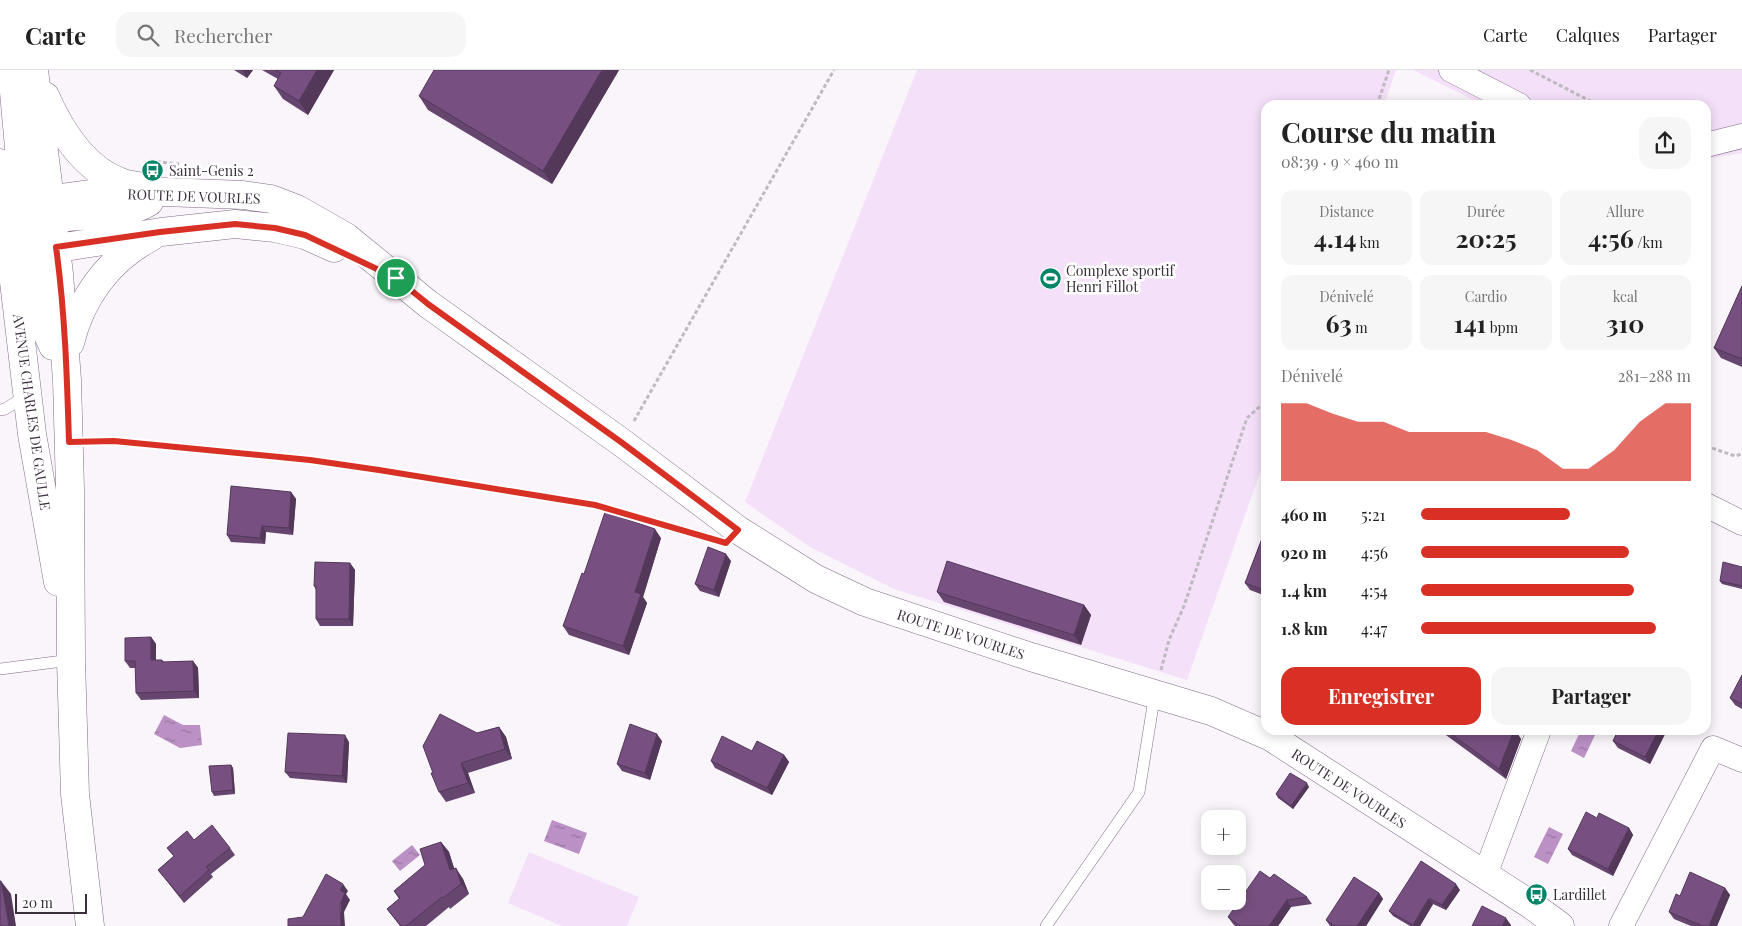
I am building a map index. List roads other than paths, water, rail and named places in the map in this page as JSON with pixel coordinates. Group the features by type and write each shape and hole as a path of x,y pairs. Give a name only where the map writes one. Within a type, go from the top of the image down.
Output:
{"street":[{"path":"1451,70 1509,100"},
{"name":"ROUTE DE VOURLES","path":"26,71 56,122 73,145 101,171 122,182 165,192 243,195 271,199 297,209 346,237 428,304 621,442 738,530 816,579 865,602 1031,658 1211,711 1261,733"},
{"name":"AVENUE CHARLES DE GAULLE","path":"26,71 23,228 27,382 32,434 71,660"},
{"path":"1711,145 1742,136"},
{"name":"AVENUE CHARLES DE GAULLE","path":"0,163 23,228"},
{"path":"67,380 45,328 23,228 142,206 165,192"},
{"name":"ROUTE DE VOURLES","path":"23,228 160,232 235,224 275,228 305,235 396,278"},
{"name":"AVENUE CHARLES DE GAULLE","path":"90,926 75,794 71,660 67,361 75,324 91,291 118,258 139,243 160,232"},
{"path":"0,328 12,344 27,382"},
{"path":"1711,508 1742,524"},
{"name":"ROUTE DE VOURLES","path":"1266,735 1530,904 1557,925"},
{"path":"1485,875 1537,735"},
{"path":"1621,926 1713,748 1742,760"}],"lane":[{"path":"0,410 5,409 27,382"},
{"path":"0,669 71,660"},
{"path":"1046,926 1139,792 1155,693"}],"water":[{"path":"164,715 183,725 200,725 202,745 180,748 154,734"},
{"path":"1579,735 1595,735 1584,758 1571,751"},
{"path":"552,820 587,833 579,854 544,841"},
{"path":"1549,827 1563,834 1548,864 1534,857"},
{"path":"412,845 420,855 400,871 392,861"}],"place":[{"name":"Saint-Genis 2","path":"153,170"},
{"name":"Complexe sportif Henri Fillot","path":"1050,278"},
{"name":"Lardillet","path":"1537,894"}]}
